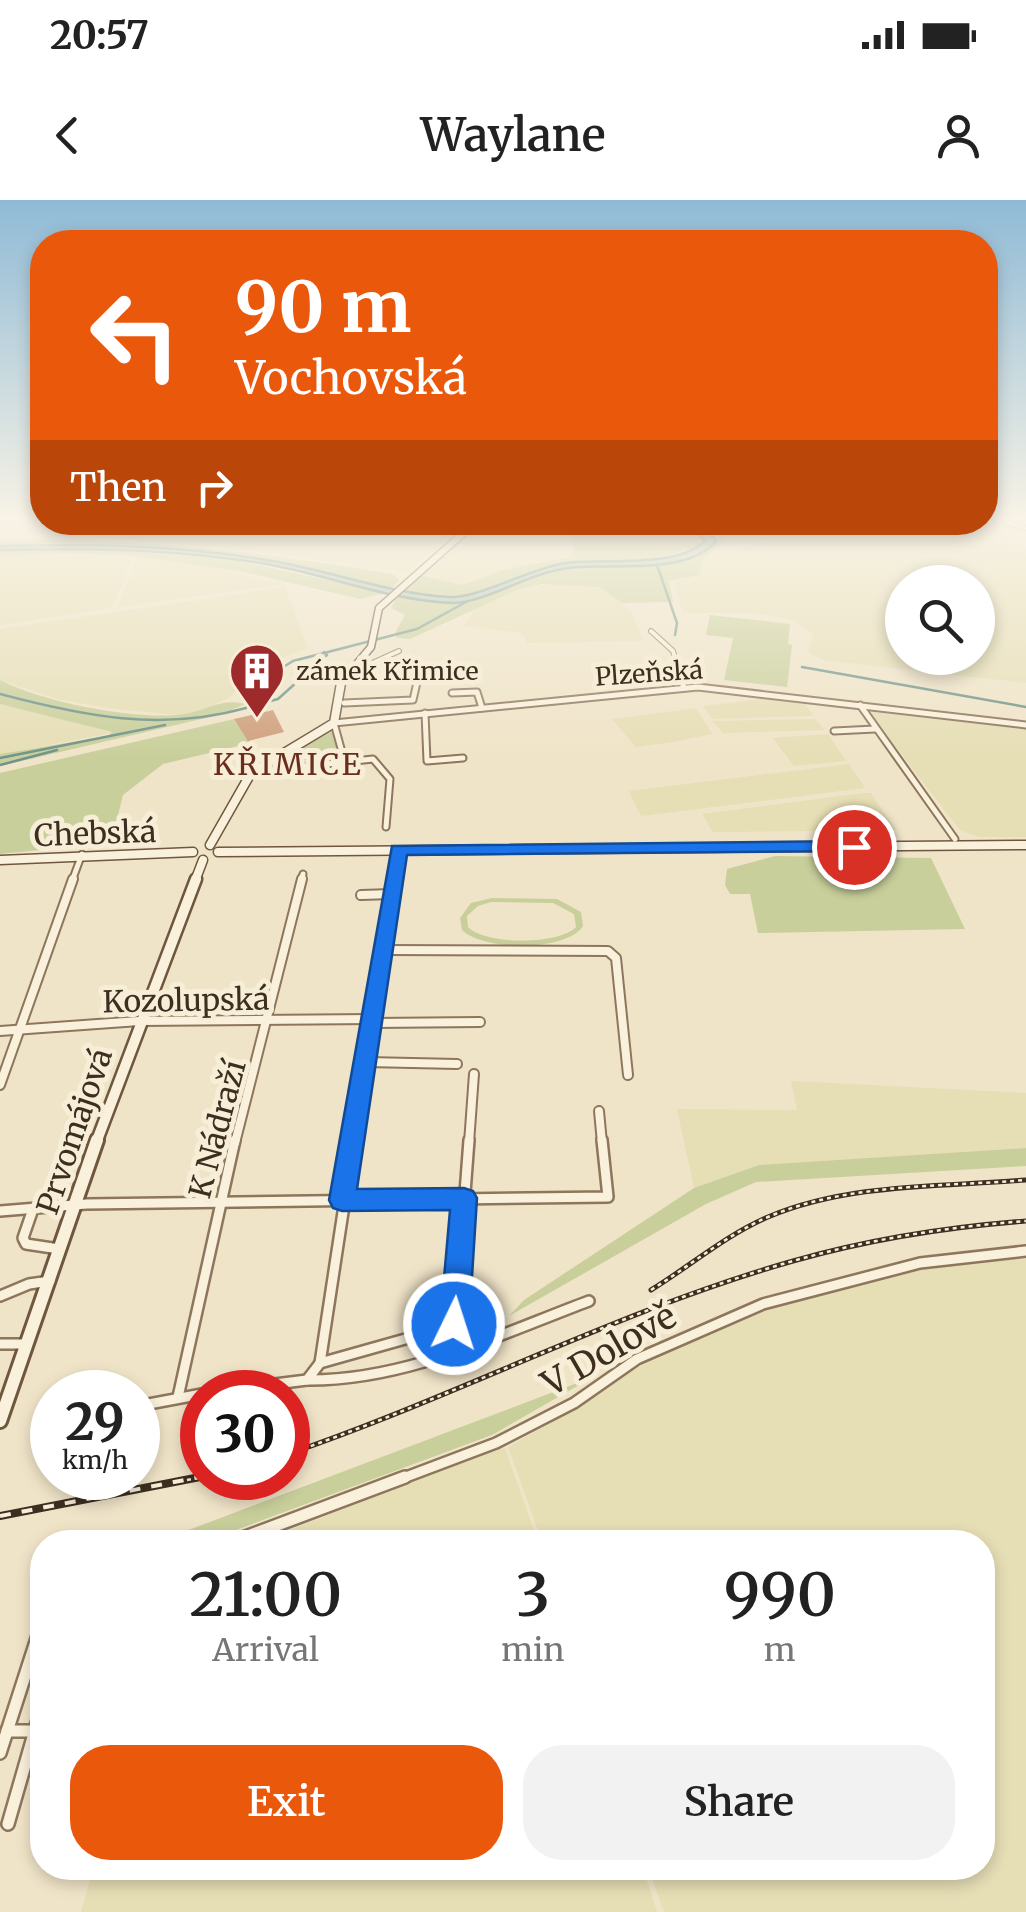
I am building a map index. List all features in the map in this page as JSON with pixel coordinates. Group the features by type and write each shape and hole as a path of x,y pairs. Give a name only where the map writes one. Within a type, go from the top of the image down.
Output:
{"street":[{"path":"345,763 334,722 342,682 370,649 377,610 389,598"},
{"path":"652,631 673,651 684,688"},
{"path":"370,649 387,655"},
{"path":"326,678 341,667 357,668 399,652"},
{"path":"344,704 412,700 418,678"},
{"path":"574,685 580,698"},
{"name":"Plzeňská","path":"334,722 714,687 1026,725"},
{"path":"452,693 476,692 482,708"},
{"path":"386,703 388,717"},
{"path":"860,705 955,840"},
{"path":"425,713 427,761 463,758"},
{"path":"193,852 203,860 214,848 250,774 316,738 334,722"},
{"path":"834,731 875,729"},
{"path":"250,774 373,759 390,779 386,827"},
{"path":"193,852 214,848 1026,845"},
{"path":"310,1376 320,1362 399,850"},
{"name":"Chebská","path":"0,860 193,852"},
{"path":"0,1085 82,854"},
{"name":"Prvomájová","path":"0,1421 139,1021 203,860"},
{"name":"K Nádraží","path":"178,1398 220,1201 304,874"},
{"path":"360,895 392,894"},
{"path":"384,950 608,951 616,958 628,1075"},
{"name":"Kozolupská","path":"0,1031 139,1021 480,1022"},
{"path":"367,1062 457,1064"},
{"path":"320,1362 454,1324 474,1074"},
{"path":"0,1211 75,1204 608,1198 600,1111"},
{"path":"34,1209 23,1238 26,1244 61,1249"},
{"name":"V Dolově","path":"264,1530 496,1443 574,1404 637,1359 763,1304 920,1263 1026,1251"},
{"path":"0,1296 29,1284 50,1281"},
{"path":"310,1380 330,1383 422,1362 589,1301"},
{"path":"0,1344 27,1344"},
{"path":"160,1402 178,1398"},
{"path":"0,1753 30,1661"},
{"path":"7,1732 30,1732"},
{"path":"8,1824 30,1749"}],"shaded area":[{"path":"0,598 116,598 112,608 0,625"},
{"path":"121,598 183,598 117,607"},
{"path":"211,598 289,598 308,648 264,665 227,699 180,715 57,699 0,680 0,629"},
{"path":"500,598 615,598 632,612 643,641 527,643 522,633 464,626 476,609"},
{"path":"679,598 885,598 885,667 822,660 808,652 813,634 790,619 754,613 683,613"},
{"path":"995,598 1026,598 1026,683 955,675 995,675"},
{"path":"761,699 805,704 814,716 712,719 703,706"},
{"path":"0,704 37,711 112,733 0,754"},
{"path":"696,708 712,734 636,747 612,719"},
{"path":"874,712 1026,729 1026,837 979,837 960,830 873,718"},
{"path":"815,719 825,730 723,733 712,721"},
{"path":"828,734 846,761 794,766 773,738"},
{"path":"849,764 865,788 641,816 629,791"},
{"path":"871,793 896,830 713,832 702,814"},
{"path":"791,1081 1026,1093 1026,1148 759,1165 694,1188 677,1109 797,1110"},
{"path":"1026,1258 1026,1912 664,1912 652,1880 995,1880 995,1530 538,1530 508,1447 635,1369 742,1318 914,1270"},
{"path":"505,1448 534,1530 289,1530"},
{"path":"90,1880 647,1880 657,1912 81,1912"}],"green space":[{"path":"396,598 470,602 500,598 410,639 397,638 395,633 405,615 391,608"},
{"path":"615,598 672,598 673,602 622,603"},
{"path":"710,615 790,624 787,687 724,680 733,638 706,635"},
{"path":"0,680 62,702 135,714 177,715 227,702 245,704 223,714 0,766 0,754 108,736 112,732 0,704"},
{"path":"234,719 251,743 163,764 123,795 111,843 0,854 0,773"},
{"path":"333,729 338,758 313,765 269,765"},
{"path":"775,856 931,858 965,929 758,933 750,894 730,894 725,885 727,869"},
{"path":"492,898 557,899 581,912 583,926 560,941 543,944 487,942 462,930 460,918 471,903","holes":["491,902 553,903 574,914 576,927 554,937 522,941 490,937 468,927 467,916 478,906"]},
{"path":"1026,1148 1026,1166 756,1182 706,1204 509,1316 524,1300 694,1188 759,1165"},
{"path":"593,1377 492,1435 236,1530 189,1530 268,1500 310,1500 310,1484"}],"water":[{"path":"406,598 479,598 453,603"}],"building":[{"name":"zámek Křimice","path":"273,710 284,732 248,741 234,719"}],"waterway":[{"path":"668,598 677,623 675,635"},
{"path":"325,653 417,629 466,602"},
{"path":"0,694 92,714 183,719 246,708 264,679 293,661 325,653"},
{"path":"247,707 278,699 327,655 325,653"},
{"path":"802,667 1026,707"},
{"path":"0,758 165,725"},
{"path":"0,765 57,750"}],"railway":[{"path":"651,1290 737,1233 799,1206 895,1188 1026,1180"},
{"path":"310,1446 729,1281 880,1240 1026,1221"},
{"path":"0,1516 180,1481"}],"place":[{"name":"zámek Křimice","path":"257,720"}],"district":[{"name":"KŘIMICE","path":"288,764"}],"route":[{"path":"454,1324 464,1198 342,1200 399,850 854,847"}]}
